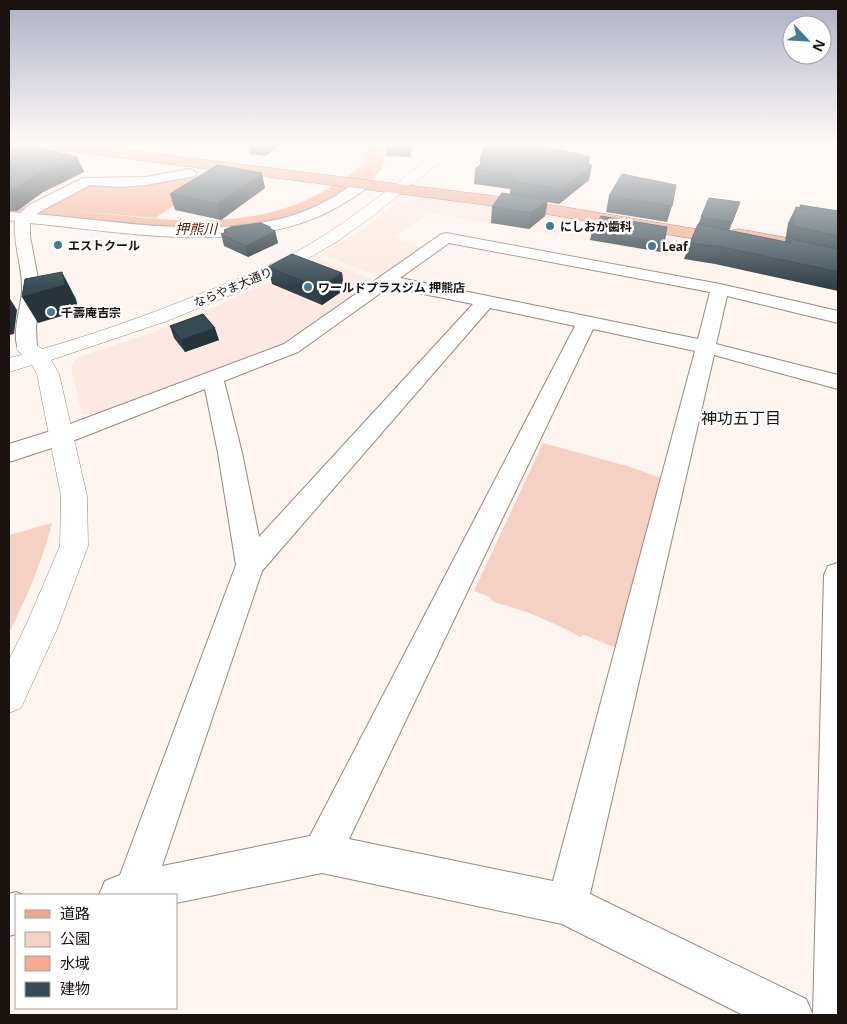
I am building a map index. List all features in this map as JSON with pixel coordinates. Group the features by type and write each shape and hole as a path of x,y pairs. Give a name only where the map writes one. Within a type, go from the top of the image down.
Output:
{"main road":[{"path":"433,191 784,249 838,262"},
{"path":"445,191 591,208 838,252"}],"street":[{"path":"16,217 67,191"},
{"path":"16,217 191,233 216,233 305,217 339,201 347,191"},
{"name":"ならやま大通り","path":"21,356 176,311 286,264 354,223 390,191"},
{"path":"9,696 41,629 74,546 74,496 48,374 21,356 26,327 23,285 16,237 16,217"},
{"path":"9,453 62,436 292,348 446,238 720,289 838,317"},
{"path":"387,281 706,347 838,382"},
{"path":"567,904 720,289"},
{"path":"126,894 250,565 485,302"},
{"path":"322,853 586,323"},
{"path":"213,378 230,453 250,565"},
{"path":"836,1015 838,575"},
{"path":"126,894 322,853 567,904 790,1015"}],"shaded area":[{"path":"424,197 556,216 731,246 726,265 430,213 392,238 423,248 382,277 322,254 366,227 397,202"},
{"path":"316,258 376,280 285,342 94,416 82,414 71,368 74,361 79,357 154,332 214,307 277,279"}],"green space":[{"path":"543,443 627,466 664,479 619,649 584,635 580,637 538,616 493,602 490,597 474,591"},
{"path":"52,523 34,579 9,633 9,535"}],"water":[{"path":"73,191 198,191 155,218 41,208"}],"building":[{"path":"175,191 236,191 217,204 170,194"},
{"path":"612,191 675,191 672,206 609,196"},
{"path":"502,193 548,200 531,213 492,207"},
{"path":"709,198 740,202 732,222 701,217"},
{"path":"800,205 838,211 838,236 793,226 796,207 805,209"},
{"path":"601,216 667,227 664,243 592,231"},
{"path":"261,223 275,231 246,246 221,234 227,232 224,230 231,227"},
{"path":"698,224 791,243 791,239 838,249 838,272 722,247 690,243"},
{"path":"292,254 342,273 319,288 268,267"},
{"path":"62,272 65,285 22,297 25,279"},
{"path":"203,314 215,328 181,340 170,326"}],"waterway":[{"name":"押熊川","path":"9,211 168,228 216,228 240,226 286,216 308,208 342,191"}],"place":[{"name":"にしおか歯科","path":"550,226"},
{"name":"エストクール","path":"58,245"},
{"name":"Leaf","path":"652,246"},
{"name":"ワールドプラスジム 押熊店","path":"308,287"},
{"name":"千壽庵吉宗","path":"51,312"}],"district":[{"name":"神功五丁目","path":"741,418"}]}
